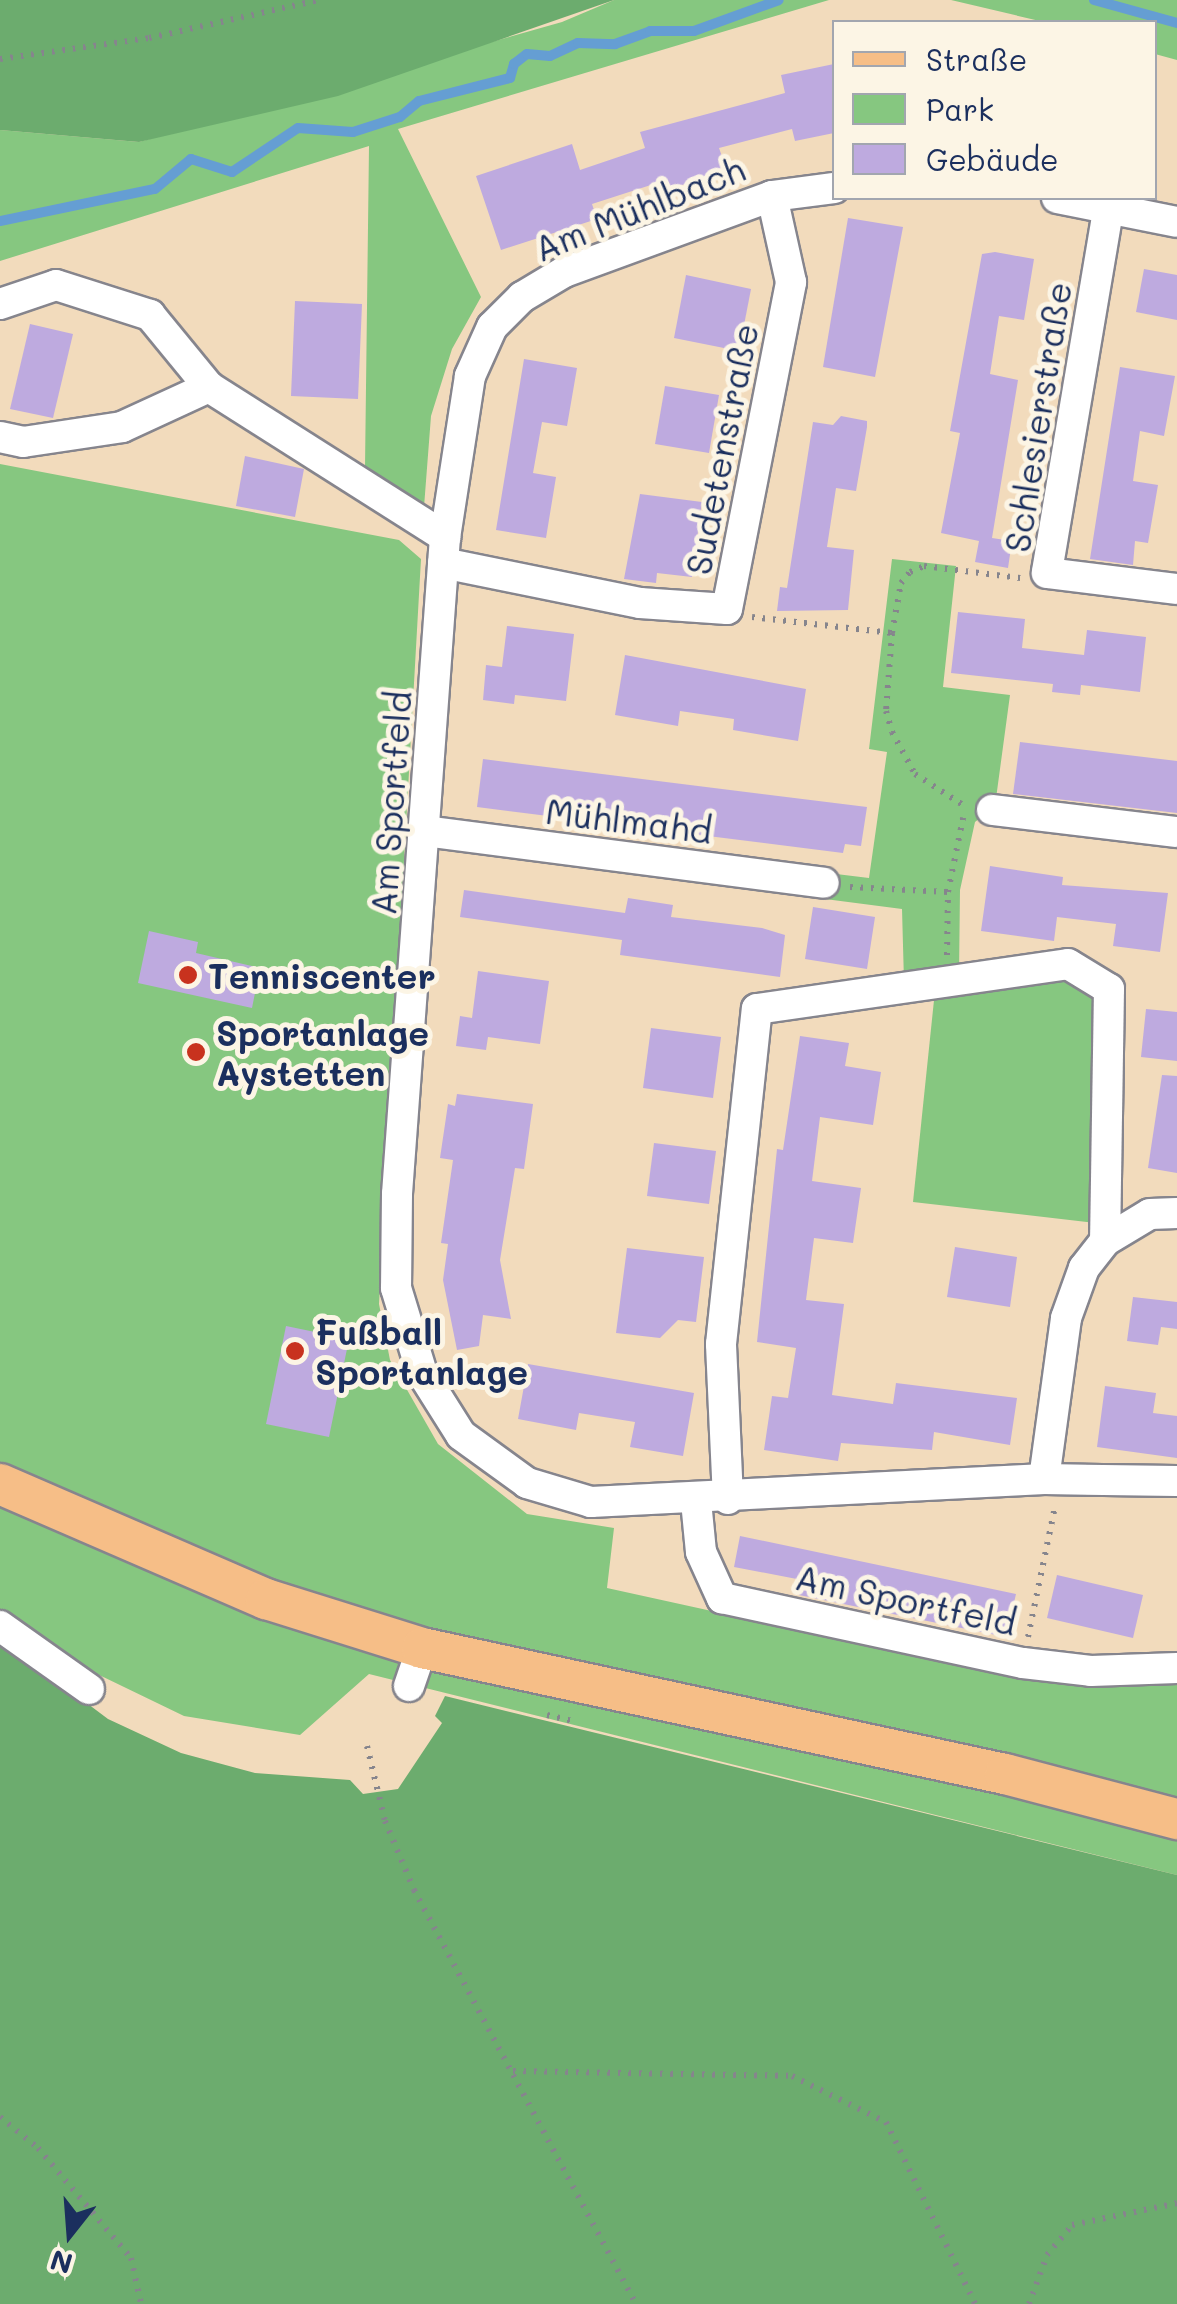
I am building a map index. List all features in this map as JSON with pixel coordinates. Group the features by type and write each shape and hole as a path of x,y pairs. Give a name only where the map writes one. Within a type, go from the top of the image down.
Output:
{"main road":[{"path":"0,1484 266,1599 422,1648 1004,1774 1177,1819"}],"street":[{"name":"Am Mühlbach","path":"445,536 470,376 492,327 512,307 564,272 772,196 832,188"},
{"name":"Sudetenstraße","path":"445,536 640,603 727,609 791,282 772,196"},
{"path":"1071,200 1177,222"},
{"name":"Schlesierstraße","path":"1109,205 1046,574 1177,589"},
{"path":"0,304 56,285 150,315 209,388 445,536"},
{"path":"0,438 24,442 122,426 209,388"},
{"name":"Am Sportfeld","path":"445,536 396,1288 422,1372 461,1435 527,1482 590,1502 696,1501 1052,1479 1177,1481"},
{"path":"978,809 1177,832"},
{"name":"Mühlmahd","path":"425,831 824,883"},
{"path":"728,1499 721,1344 757,1010 946,978 1068,964 1109,990 1105,1241"},
{"path":"1052,1479 1066,1318 1084,1268 1105,1241 1150,1214 1177,1213"},
{"name":"Am Sportfeld","path":"696,1501 702,1552 722,1598 1023,1663 1091,1670 1177,1668"},
{"path":"0,1626 88,1689"},
{"path":"408,1686 422,1648"}],"path":[{"path":"0,59 149,38 319,0"},
{"path":"946,978 948,892 978,809 915,774 892,732 886,711 892,633 901,583 910,572 924,566 1025,579 1046,574"},
{"path":"727,609 892,633"},
{"path":"824,883 948,892"},
{"path":"1023,1663 1052,1479"},
{"path":"367,1746 384,1821 414,1890 636,2304"},
{"path":"513,2072 792,2076 886,2122 976,2304"},
{"path":"0,2117 38,2148 131,2258 141,2304"},
{"path":"1029,2304 1047,2254 1072,2225 1177,2203"}],"green space":[{"path":"0,0 614,0 338,96 139,142 0,130"},
{"path":"614,0 829,0 398,129 481,297 452,349 431,416 424,507 365,467 369,146 0,261 0,130 139,142 562,22"},
{"path":"951,0 1177,0 1177,60 1157,55 1157,20 1036,20"},
{"name":"Sportanlage Aystetten","path":"0,464 399,540 421,559 379,1304 390,1360 438,1444 527,1514 614,1528 607,1588 1018,1678 1177,1676 1177,1875 369,1674 300,1735 184,1716 93,1672 74,1698 0,1638"},
{"path":"892,559 956,566 943,687 1010,695 995,806 975,822 960,890 959,975 904,982 902,909 825,899 828,873 869,878 887,752 869,749"},
{"path":"1068,965 1108,991 1104,1224 913,1202 936,981"},
{"path":"0,1638 108,1719 181,1753 255,1773 350,1780 363,1794 398,1789 442,1723 435,1716 445,1696 1177,1875 1177,2304 0,2304"}],"building":[{"path":"832,64 832,133 795,141 792,129 719,148 727,171 660,192 657,183 592,204 597,219 501,250 476,176 572,144 580,170 645,148 640,132 785,93 781,75"},
{"path":"848,218 903,227 875,377 823,367"},
{"path":"995,252 1034,259 1024,320 999,316 990,374 1018,380 992,538 1012,541 1008,568 975,562 979,541 941,533 960,433 950,431 982,254"},
{"path":"1144,269 1177,275 1177,320 1136,312"},
{"path":"686,275 751,289 739,351 674,338"},
{"path":"295,301 362,304 358,399 291,396"},
{"path":"30,324 73,334 53,418 10,409"},
{"path":"524,359 577,368 567,426 542,422 533,473 556,477 546,538 496,530"},
{"path":"1120,367 1175,376 1164,436 1140,431 1133,481 1158,485 1148,543 1135,541 1133,565 1090,559"},
{"path":"665,386 719,395 709,453 655,444"},
{"path":"841,416 867,421 856,491 836,488 827,547 854,550 848,610 777,611 780,587 787,588 813,422 833,425"},
{"path":"245,456 304,469 295,517 236,506"},
{"path":"640,494 702,502 692,577 657,573 656,583 624,579"},
{"path":"958,612 1025,619 1022,648 1084,655 1087,630 1146,637 1140,692 1081,685 1080,695 1052,692 1053,684 951,673"},
{"path":"507,626 574,634 566,701 515,695 514,704 483,700 486,665 502,667"},
{"path":"625,655 806,689 798,741 733,730 734,719 680,711 678,726 615,715"},
{"path":"1020,742 1177,761 1177,813 1013,794"},
{"path":"483,759 867,807 861,846 845,844 843,853 477,807"},
{"path":"990,866 1063,877 1062,885 1168,893 1160,952 1113,946 1116,924 1057,917 1054,941 981,931"},
{"path":"464,890 625,913 628,898 673,905 671,917 762,928 785,935 780,977 620,955 622,940 460,917"},
{"path":"813,907 875,917 867,969 805,959"},
{"path":"149,931 198,942 196,953 260,968 252,1008 138,983"},
{"path":"478,971 549,981 540,1044 488,1037 486,1050 456,1046 460,1016 472,1018"},
{"path":"1146,1009 1177,1012 1177,1061 1141,1057"},
{"path":"651,1028 721,1037 713,1098 643,1088"},
{"path":"800,1036 849,1043 845,1066 881,1072 873,1125 820,1117 812,1181 861,1188 853,1243 814,1238 806,1300 844,1304 832,1395 893,1404 896,1383 1017,1398 1010,1445 934,1432 932,1450 841,1443 838,1461 764,1450 772,1396 788,1398 796,1348 757,1342 777,1149 783,1150"},
{"path":"1162,1075 1177,1076 1177,1173 1148,1168"},
{"path":"457,1094 533,1104 524,1169 515,1168 500,1260 511,1319 483,1315 479,1346 457,1350 443,1280 448,1244 441,1243 453,1160 440,1158 448,1104 455,1106"},
{"path":"654,1143 716,1151 709,1204 647,1196"},
{"path":"955,1247 1017,1257 1010,1307 947,1297"},
{"path":"627,1248 704,1257 696,1322 678,1320 660,1338 616,1333"},
{"path":"1133,1297 1177,1302 1177,1329 1161,1327 1158,1345 1127,1341"},
{"path":"286,1326 349,1339 329,1437 266,1424"},
{"path":"528,1364 694,1393 683,1456 630,1447 635,1422 579,1413 576,1430 518,1419"},
{"path":"1105,1386 1156,1393 1153,1413 1177,1416 1177,1458 1097,1447"},
{"path":"740,1536 1016,1594 1006,1637 799,1595 802,1580 734,1567"},
{"path":"1057,1575 1143,1595 1133,1638 1047,1618"}],"waterway":[{"path":"0,221 155,189 191,159 232,172 298,128 353,132 400,117 419,101 510,78 514,64 527,54 550,56 578,43 615,44 650,31 694,31 779,0"},
{"path":"1094,0 1177,23"}],"place":[{"name":"Tenniscenter","path":"188,975"},
{"name":"Sportanlage Aystetten","path":"196,1052"},
{"name":"Fußball Sportanlage","path":"295,1351"}]}
